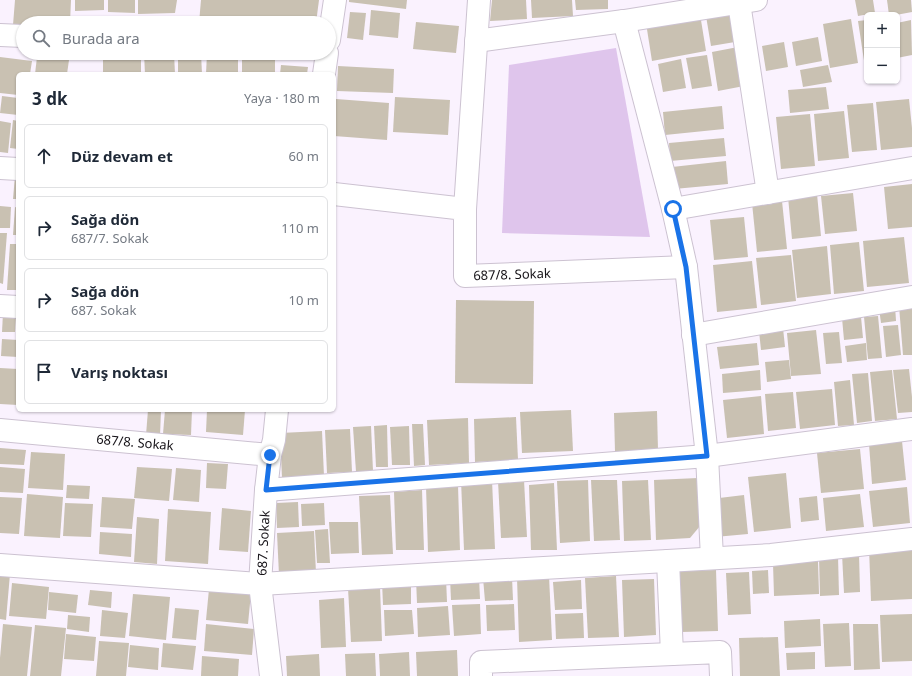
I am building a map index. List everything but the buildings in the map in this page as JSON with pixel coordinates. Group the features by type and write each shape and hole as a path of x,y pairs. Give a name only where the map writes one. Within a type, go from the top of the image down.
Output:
{"street":[{"path":"333,16 335,0"},
{"path":"336,194 465,209 479,0"},
{"path":"476,41 624,21 748,1 768,193"},
{"path":"624,21 673,209 686,267 707,456 712,558"},
{"path":"0,35 16,36"},
{"path":"324,72 326,60"},
{"path":"0,168 16,169"},
{"path":"673,209 912,168"},
{"name":"687/8. Sokak","path":"465,209 465,276 686,267"},
{"path":"693,335 912,297"},
{"path":"0,306 16,307"},
{"name":"687. Sokak","path":"271,676 260,584 266,490 277,412"},
{"path":"266,490 707,456 912,429"},
{"name":"687/8. Sokak","path":"0,430 270,455"},
{"path":"0,565 260,584 771,555 912,539"},
{"path":"668,561 672,654"},
{"path":"481,676 481,662 720,652 721,676"}],"shaded area":[{"path":"616,48 650,237 502,233 509,65"}],"route":[{"path":"270,455 266,490 707,456 686,267 673,209"}]}
